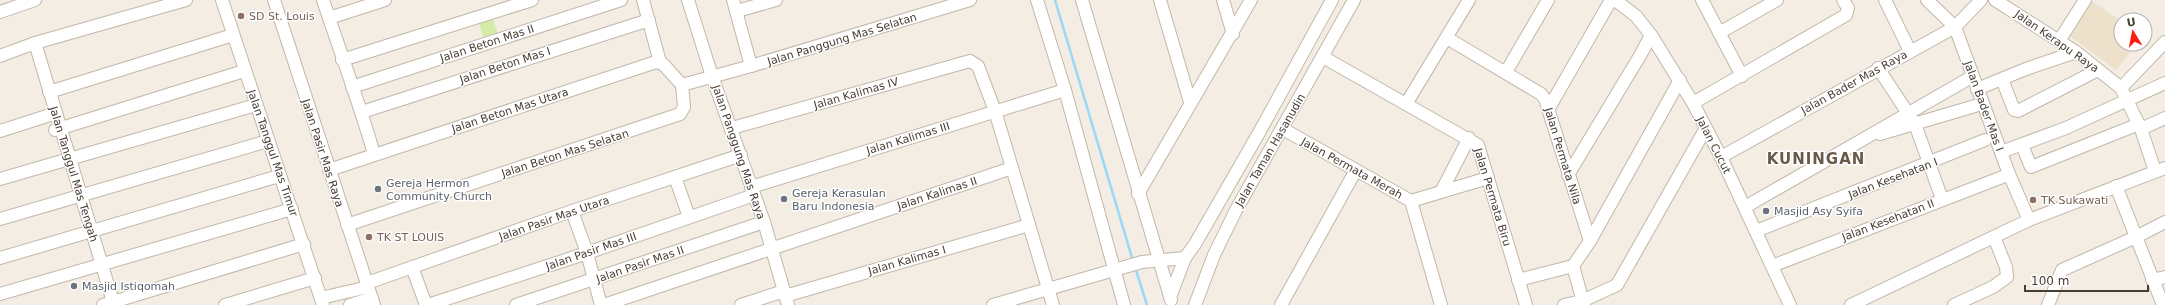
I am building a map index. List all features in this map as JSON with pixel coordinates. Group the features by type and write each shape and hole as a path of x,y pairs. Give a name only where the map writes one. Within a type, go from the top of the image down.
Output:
{"street":[{"path":"0,12 35,0"},
{"path":"0,56 32,44 186,0"},
{"name":"Jalan Tanggul Mas Timur","path":"222,0 244,71 279,176 304,244 322,302"},
{"name":"Jalan Pasir Mas Raya","path":"274,0 370,293"},
{"path":"323,0 342,60 362,112 374,154"},
{"path":"329,18 385,0"},
{"path":"342,60 532,0"},
{"name":"Jalan Beton Mas II","path":"352,87 621,0"},
{"path":"643,0 660,62 682,85 712,76"},
{"name":"Jalan Panggung Mas Raya","path":"688,0 712,76 732,128 752,191 764,222 785,297"},
{"path":"751,66 735,6 776,0"},
{"name":"Jalan Panggung Mas Selatan","path":"712,76 751,66 970,0"},
{"path":"1037,0 1119,269 1124,305"},
{"path":"1082,0 1138,194 1171,301"},
{"path":"1160,0 1190,102"},
{"path":"1223,0 1233,34"},
{"path":"1138,194 1190,102 1233,34 1251,0"},
{"name":"Jalan Taman Hasanudin","path":"1171,301 1184,258 1195,244 1260,131 1332,0"},
{"name":"Jalan Taman Hasanudin","path":"1195,305 1214,255 1233,217 1354,0"},
{"path":"1406,104 1469,0"},
{"path":"1506,72 1548,0"},
{"path":"1549,108 1611,0"},
{"name":"Jalan Cucut","path":"1615,0 1636,16 1651,35 1680,80 1721,157 1790,305"},
{"path":"1703,0 1742,76"},
{"path":"1719,33 1777,0"},
{"path":"1693,103 1742,76 1846,14 1848,8 1843,0"},
{"path":"1885,0 1910,51"},
{"name":"Jalan Bader Mas I","path":"1927,0 1955,27 1977,90 2029,220"},
{"name":"Jalan Bader Mas Raya","path":"1721,157 1878,68 1955,27 1981,0"},
{"name":"Jalan Kerapu Raya","path":"1995,0 2076,52 2121,88 2160,170"},
{"path":"2059,41 2085,0"},
{"name":"Jalan Beton Mas I","path":"362,112 649,20"},
{"path":"1568,175 1651,35"},
{"path":"50,92 233,36"},
{"name":"Jalan Permata Nila","path":"1447,38 1541,94 1549,108 1568,175 1590,241"},
{"path":"2121,88 2165,42"},
{"name":"Jalan Tanggul Mas Tengah","path":"32,44 50,92 58,129 100,266 109,304"},
{"name":"Jalan Tanggul Mas Tengah","path":"32,44 50,115 58,129"},
{"path":"1977,90 2002,79 2076,52"},
{"name":"Jalan Permata Biru","path":"1323,57 1469,138 1478,145 1526,305"},
{"name":"Jalan Kalimas IV","path":"732,128 970,61 978,66 995,111"},
{"name":"Jalan Beton Mas Utara","path":"330,170 374,154 660,62"},
{"path":"1878,68 1894,96 1915,124 1942,199"},
{"path":"2002,79 2014,110 2018,111 2098,70"},
{"path":"58,129 244,71"},
{"path":"1745,207 1968,79"},
{"path":"1518,280 1573,266 1590,241 1680,80"},
{"path":"2001,152 2022,145 2165,84"},
{"name":"Jalan Beton Mas Selatan","path":"347,225 680,114 684,107 682,85"},
{"name":"Jalan Kalimas III","path":"752,191 995,111 1065,90"},
{"path":"0,180 256,105"},
{"path":"1862,139 1975,106"},
{"path":"995,111 1053,305"},
{"path":"0,131 50,115"},
{"path":"2022,145 2030,167 2165,118"},
{"path":"1564,305 1583,303 1617,285 1706,128"},
{"name":"Jalan Permata Merah","path":"1283,129 1411,201 1441,305"},
{"path":"1441,192 1469,138"},
{"name":"Jalan Kesehatan I","path":"1756,231 1930,164 1985,140"},
{"path":"0,219 268,142"},
{"name":"Jalan Pasir Mas Utara","path":"370,293 412,268 572,210 741,155"},
{"name":"Jalan Kalimas II","path":"604,305 1012,168"},
{"path":"1281,305 1356,170"},
{"path":"1854,304 2029,220 2160,170"},
{"path":"0,258 279,176"},
{"name":"Jalan Kesehatan II","path":"1772,266 1942,199 2005,176"},
{"path":"675,177 689,217"},
{"path":"1411,201 1488,178"},
{"path":"2116,186 2163,305"},
{"name":"Jalan Pasir Mas III","path":"427,305 587,253 689,217 752,191"},
{"path":"0,294 292,210"},
{"path":"572,210 587,253 593,280 601,305"},
{"name":"Jalan Pasir Mas II","path":"516,305 764,222"},
{"path":"2048,305 2062,270 2136,238 2165,222"},
{"name":"Jalan Kalimas I","path":"741,305 785,297 1029,224"},
{"path":"1954,305 1993,287 2007,276 2006,267 1994,237"},
{"path":"109,304 304,244"},
{"path":"993,305 1142,262 1184,258"},
{"path":"1573,266 1583,303"},
{"path":"412,268 427,305"},
{"path":"2152,280 2165,277"},
{"path":"225,305 314,278"},
{"path":"322,302 370,293"},
{"path":"350,305 370,293"}],"shaded area":[{"path":"2090,0 2113,16 2113,52 2131,52 2116,70 2070,36"}],"green space":[{"path":"493,18 498,35 484,40 479,22"}],"waterway":[{"path":"1055,0 1133,261"},
{"path":"1135,267 1147,305"}],"place":[{"name":"SD St. Louis","path":"241,16"},
{"name":"Gereja Hermon Community Church","path":"378,189"},
{"name":"Gereja Kerasulan Baru Indonesia","path":"784,199"},
{"name":"TK Sukawati","path":"2033,200"},
{"name":"Masjid Asy Syifa","path":"1766,211"},
{"name":"TK ST LOUIS","path":"369,237"},
{"name":"Masjid Istiqomah","path":"74,286"}],"district":[{"name":"KUNINGAN","path":"1816,159"}]}
